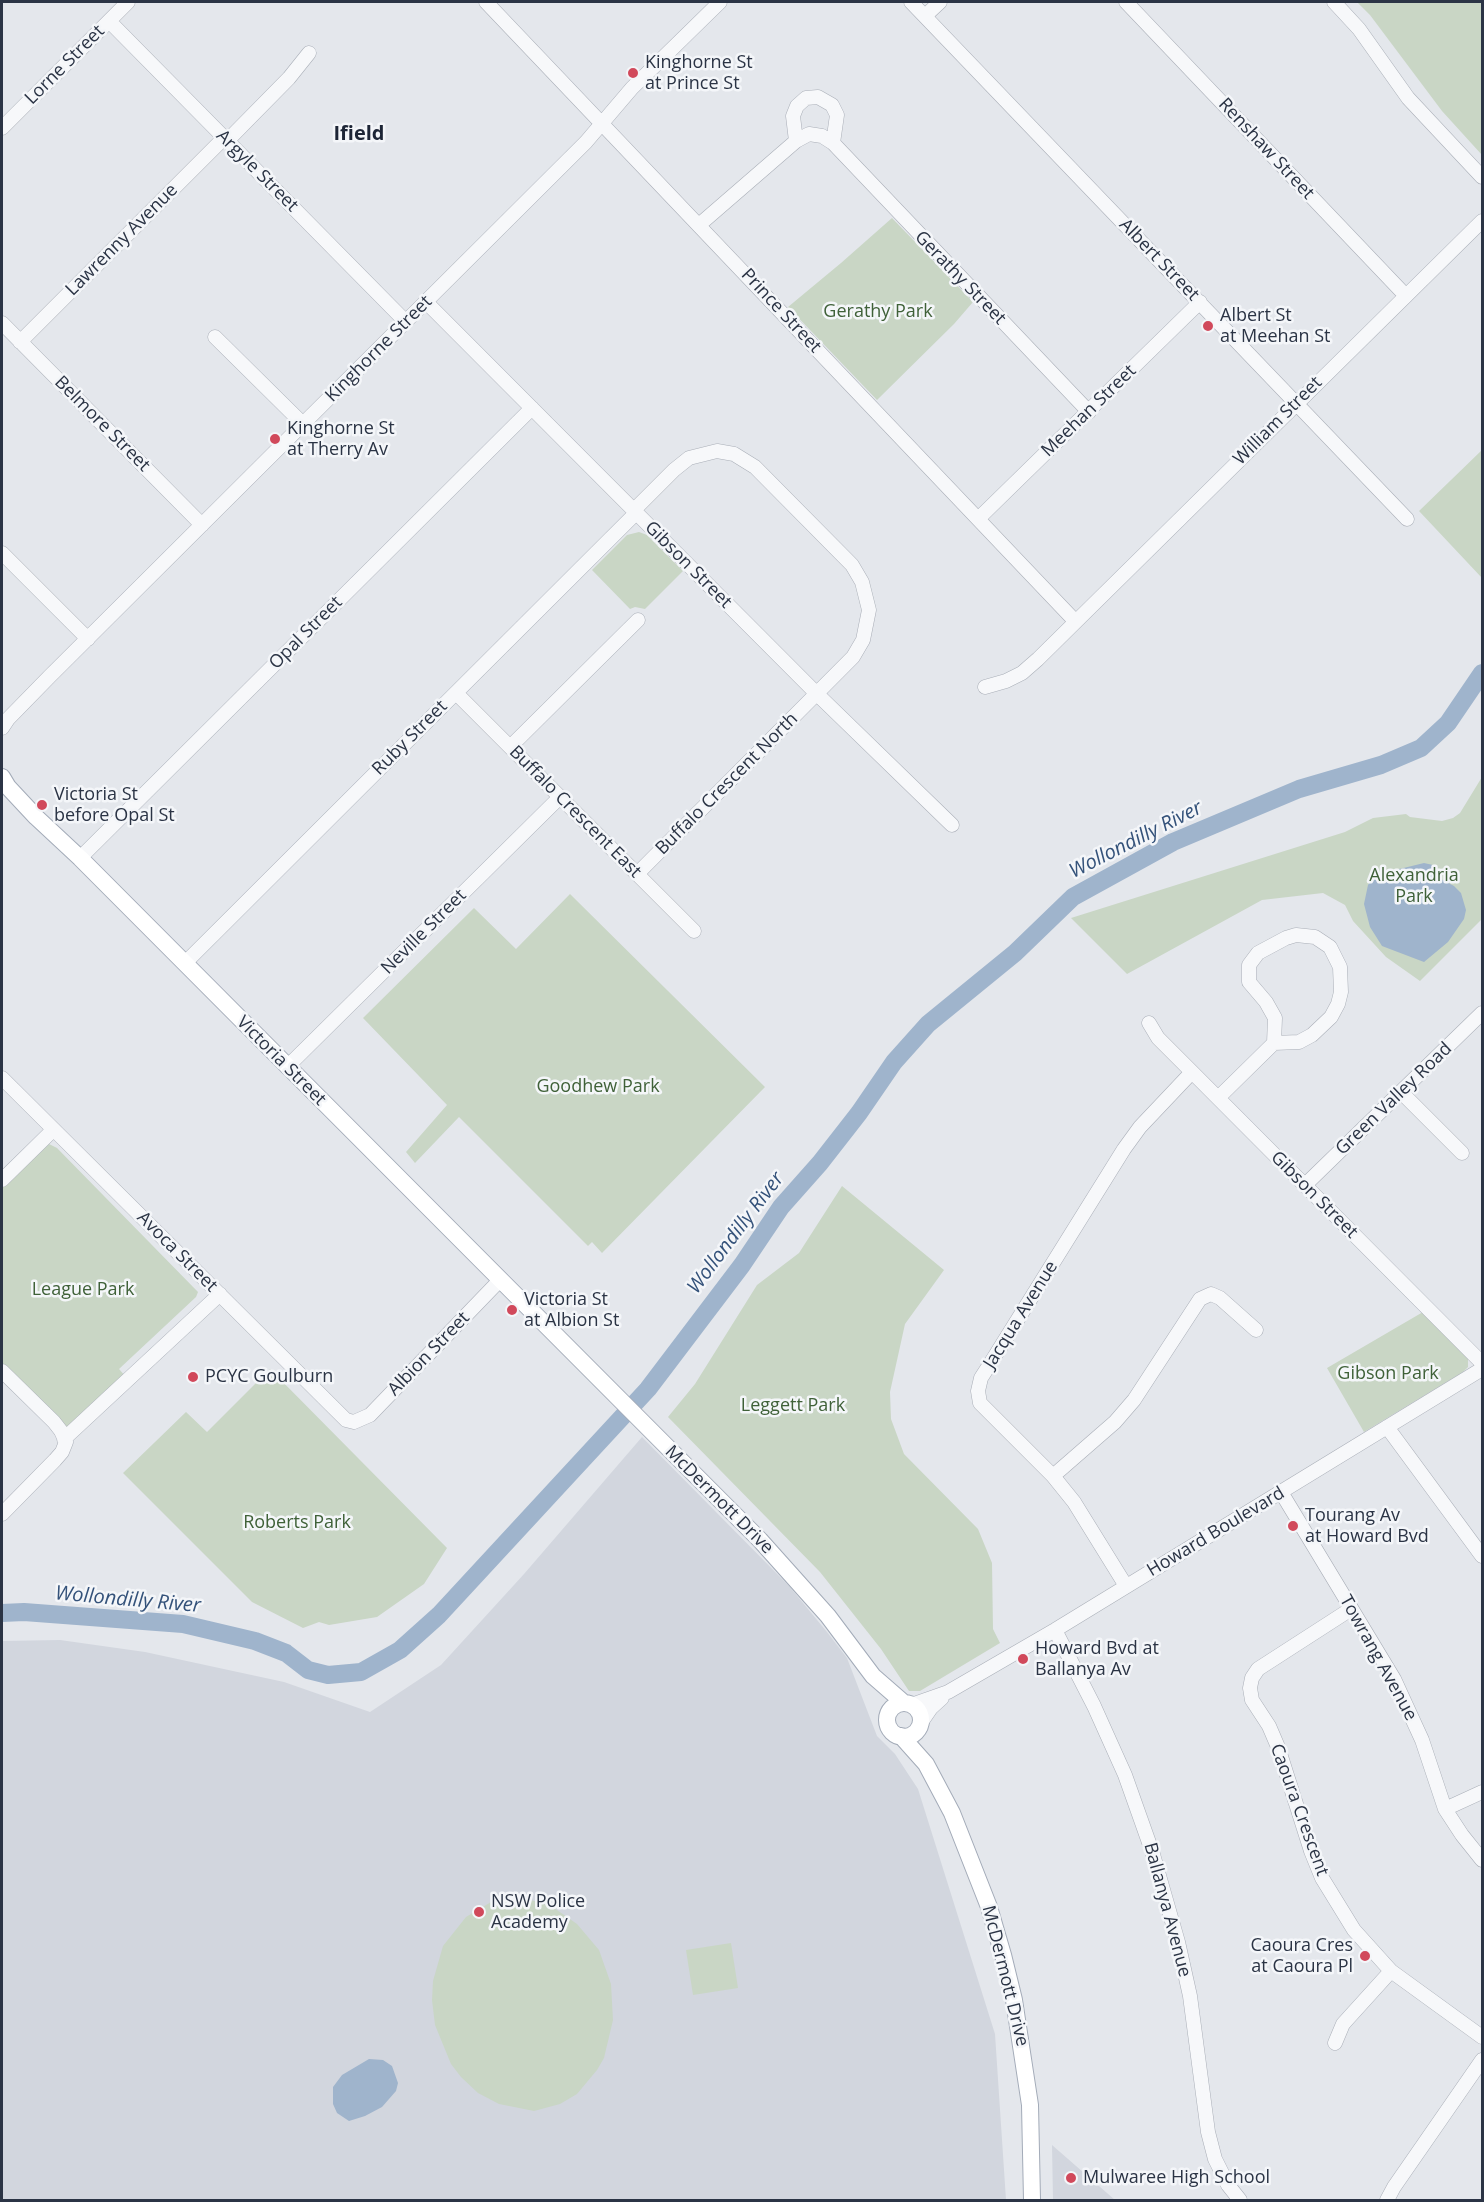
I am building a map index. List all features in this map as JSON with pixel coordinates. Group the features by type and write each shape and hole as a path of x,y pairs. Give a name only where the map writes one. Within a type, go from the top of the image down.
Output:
{"main road":[{"name":"Victoria Street","path":"4,782 554,1334"},
{"name":"McDermott Drive","path":"554,1334 760,1540 828,1616 873,1676 893,1695 908,1704"},
{"name":"McDermott Drive","path":"873,1676 887,1715"},
{"path":"908,1704 919,1713 919,1726 911,1735 901,1736 891,1731 887,1715 892,1708 908,1704"},
{"name":"McDermott Drive","path":"919,1726 926,1764"},
{"name":"McDermott Drive","path":"901,1736 926,1764 952,1813 989,1907 1014,2000 1030,2105 1032,2200"}],"street":[{"name":"Lorne Street","path":"2,128 128,2"},
{"name":"Prince Street","path":"486,2 1075,621"},
{"name":"Kinghorne Street","path":"4,723 426,302 602,124 632,88 720,2"},
{"name":"Albert Street","path":"911,2 1407,519"},
{"path":"925,16 940,2"},
{"name":"Renshaw Street","path":"1126,2 1406,296"},
{"path":"1334,2 1359,29 1404,93 1482,177"},
{"name":"Argyle Street","path":"109,21 406,322"},
{"name":"Lawrenny Avenue","path":"20,342 289,78 309,53"},
{"path":"796,141 794,111 806,98 818,97 832,105 837,116 832,143"},
{"path":"699,225 796,141 809,134 815,134 828,138 832,143"},
{"name":"Gerathy Street","path":"832,143 1089,412"},
{"name":"William Street","path":"985,687 1006,681 1022,673 1061,637 1482,221"},
{"name":"Gibson Street","path":"426,302 817,694 952,825"},
{"name":"Meehan Street","path":"978,519 1200,302"},
{"name":"Belmore Street","path":"2,323 202,525"},
{"path":"215,337 303,424"},
{"name":"Opal Street","path":"81,858 532,408"},
{"name":"Ruby Street","path":"185,963 456,693 682,463 707,452 725,452 742,458 770,482 852,565 866,591 868,621 863,640 853,657 817,694"},
{"path":"2,553 88,639"},
{"path":"510,747 638,621"},
{"name":"Buffalo Crescent East","path":"456,693 694,931"},
{"name":"Buffalo Crescent North","path":"637,874 817,694"},
{"name":"Neville Street","path":"287,1067 560,797"},
{"path":"1218,1098 1274,1043 1299,1042 1323,1027 1338,1004 1341,985 1340,967 1330,948 1315,937 1296,935 1286,938 1258,953 1249,965 1249,982 1266,1002 1275,1018 1274,1043"},
{"name":"Green Valley Road","path":"1305,1185 1482,1013"},
{"name":"Gibson Street","path":"1149,1023 1158,1038 1482,1363"},
{"name":"Jacqua Avenue","path":"1126,1586 1074,1502 1053,1476 981,1403 978,1392 981,1378 1124,1149 1140,1127 1192,1072"},
{"name":"Avoca Street","path":"2,1078 339,1414 346,1420 354,1422"},
{"path":"1401,1092 1462,1153"},
{"path":"2,1180 53,1130"},
{"name":"Albion Street","path":"354,1422 370,1415 500,1280"},
{"path":"2,1514 55,1461 62,1452 65,1440 220,1294"},
{"path":"1053,1476 1115,1422 1134,1400 1200,1299 1211,1294 1220,1298 1256,1330"},
{"name":"Howard Boulevard","path":"919,1726 931,1708 948,1692 1055,1630 1482,1369"},
{"path":"2,1371 54,1422 65,1440"},
{"path":"1388,1427 1482,1556"},
{"name":"Towrang Avenue","path":"1281,1492 1394,1679 1422,1740 1446,1809 1462,1835 1482,1860"},
{"name":"Caoura Crescent","path":"1352,1609 1267,1662 1258,1670 1252,1678 1250,1688 1252,1700 1269,1726 1278,1747 1311,1851 1322,1878 1354,1930 1391,1971 1482,2037"},
{"name":"Ballanya Avenue","path":"1055,1630 1094,1706 1125,1775 1152,1851 1190,1996 1208,2133 1215,2159 1228,2185 1239,2200"},
{"name":"Howard Boulevard","path":"908,1704 948,1692"},
{"path":"1446,1809 1482,1792"},
{"path":"1335,2043 1343,2024 1391,1971"},
{"path":"1387,2200 1482,2060"}],"shaded area":[{"name":"NSW Police Academy","path":"642,1437 789,1586 827,1632 847,1658 877,1736 895,1754 918,1789 995,2034 1006,2200 2,2200 2,1641 60,1640 145,1652 284,1682 370,1712 441,1665 524,1574"},
{"name":"Mulwaree High School","path":"1052,2145 1115,2200 1053,2200"}],"green space":[{"path":"1357,2 1482,2 1482,155 1442,111 1370,15"},
{"name":"Gerathy Park","path":"892,218 973,302 954,324 877,400 788,307"},
{"path":"1482,450 1482,578 1419,511"},
{"path":"639,532 647,535 683,571 645,609 635,607 630,609 592,570 627,535"},
{"name":"Alexandria Park","path":"1482,777 1482,919 1420,981 1386,957 1353,921 1345,905 1323,893 1262,900 1127,974 1071,918 1345,832 1373,818 1406,814 1410,817 1442,821 1453,818 1460,813"},
{"name":"Goodhew Park","path":"570,894 765,1087 602,1253 592,1242 588,1246 459,1117 415,1163 406,1152 447,1105 363,1018 474,908 516,949"},
{"name":"League Park","path":"49,1144 57,1148 198,1292 196,1297 119,1369 126,1377 68,1430 2,1363 2,1186 40,1147"},
{"name":"Leggett Park","path":"842,1186 944,1270 905,1324 890,1392 891,1419 904,1454 978,1529 992,1563 993,1629 1000,1643 920,1691 909,1691 881,1649 820,1572 668,1417 695,1384 757,1285 799,1253"},
{"name":"Gibson Park","path":"1423,1312 1468,1358 1468,1367 1364,1432 1327,1368"},
{"name":"Roberts Park","path":"270,1369 447,1548 424,1584 377,1617 329,1625 319,1622 303,1628 252,1602 123,1473 186,1412 207,1432"},
{"path":"506,1899 539,1902 554,1908 577,1924 599,1950 611,1984 613,2020 604,2058 597,2070 577,2094 560,2104 534,2111 499,2104 478,2093 451,2064 435,2025 432,2000 433,1981 443,1946 466,1917 491,1902"},
{"path":"731,1943 738,1988 693,1995 686,1950"}],"water":[{"path":"1424,863 1433,865 1441,879 1461,893 1466,910 1464,919 1448,942 1424,962 1382,946 1370,927 1364,904 1368,885 1375,875"},
{"path":"369,2059 383,2060 392,2066 398,2083 396,2091 382,2107 349,2121 337,2113 333,2104 333,2087 342,2075"}],"waterway":[{"name":"Wollondilly River","path":"2,1613 24,1612 183,1624 255,1641 286,1653 308,1670 328,1675 361,1672 400,1650 439,1615 648,1389 742,1265 781,1207 820,1163 859,1113 894,1062 928,1024 1015,953 1073,897 1173,842 1299,789 1381,765 1421,748 1448,723 1482,673"}],"place":[{"name":"Kinghorne St at Prince St","path":"633,73"},
{"name":"Albert St at Meehan St","path":"1208,326"},
{"name":"Kinghorne St at Therry Av","path":"275,439"},
{"name":"Victoria St before Opal St","path":"42,805"},
{"name":"Victoria St at Albion St","path":"512,1310"},
{"name":"PCYC Goulburn","path":"193,1377"},
{"name":"Tourang Av at Howard Bvd","path":"1293,1526"},
{"name":"Howard Bvd at Ballanya Av","path":"1023,1659"},
{"name":"NSW Police Academy","path":"479,1912"},
{"name":"Caoura Cres at Caoura Pl","path":"1365,1956"},
{"name":"Mulwaree High School","path":"1071,2178"}],"district":[{"name":"Ifield","path":"359,134"}]}
